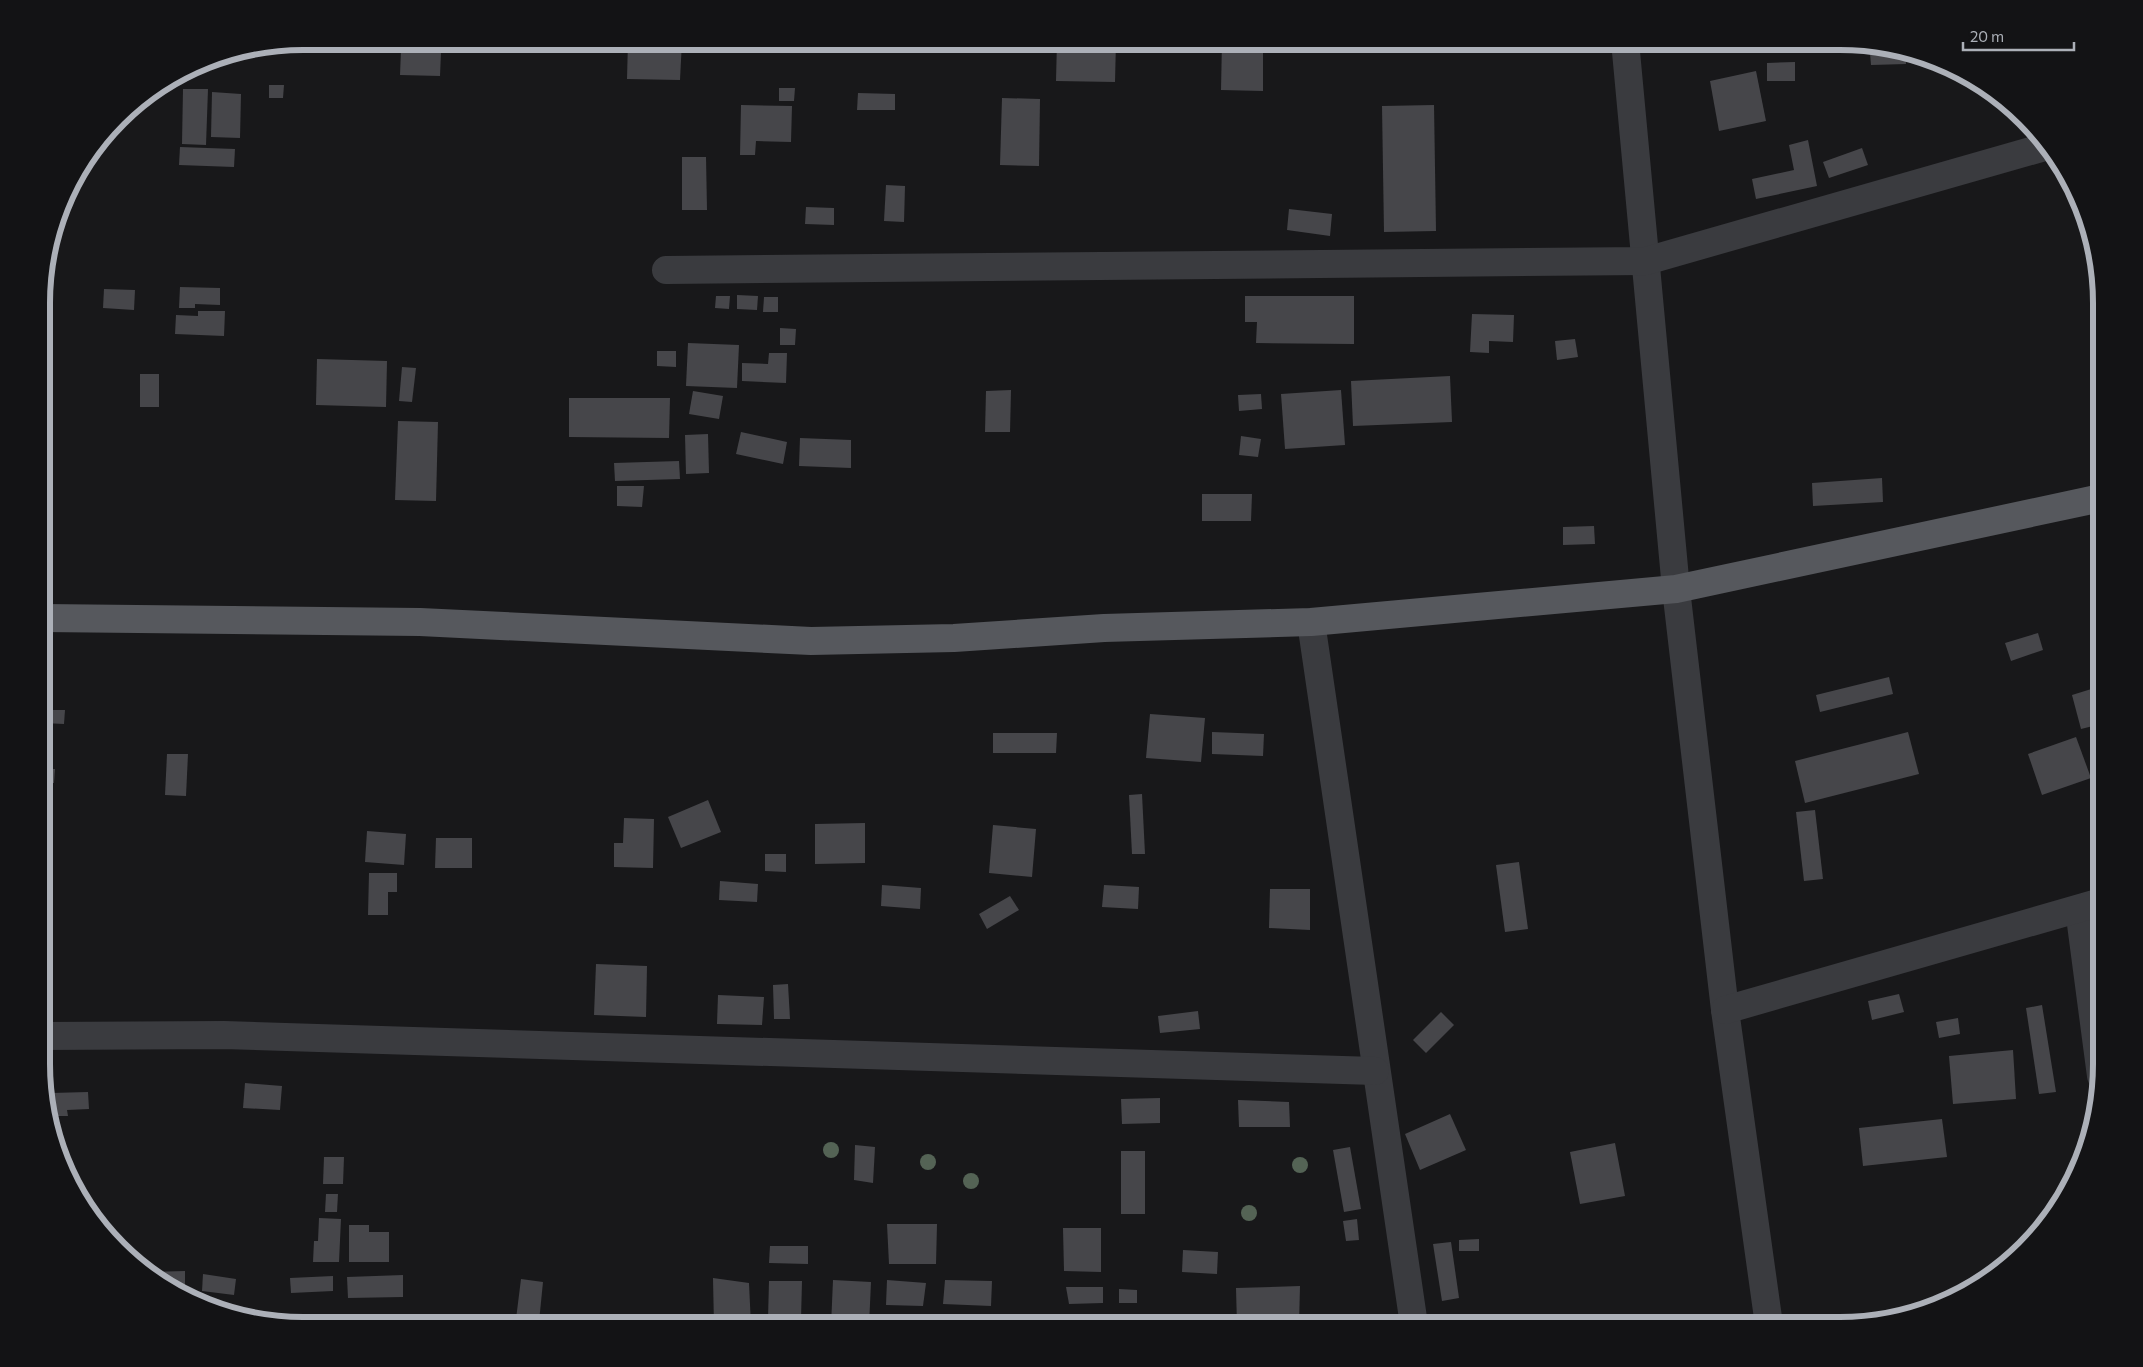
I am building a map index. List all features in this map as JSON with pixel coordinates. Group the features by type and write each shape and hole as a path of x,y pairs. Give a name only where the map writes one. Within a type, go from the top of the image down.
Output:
{"main road":[{"path":"50,618 420,622 811,641 954,638 1104,628 1311,622 1676,589 2093,500"}],"street":[{"path":"1626,50 1676,589 1725,1010 1768,1317"},
{"path":"666,270 1646,261 2040,148"},
{"path":"1311,622 1413,1317"},
{"path":"1725,1010 2090,906 2093,952"},
{"path":"50,1036 224,1034 1376,1071"}],"building":[{"path":"401,50 441,52 440,76 400,75"},
{"path":"628,50 682,50 680,80 627,79"},
{"path":"1057,50 1116,50 1115,82 1056,81"},
{"path":"1222,50 1263,50 1263,91 1221,90"},
{"path":"1752,50 1770,50 1752,53"},
{"path":"1870,53 1906,59 1906,64 1871,65"},
{"path":"1795,62 1795,81 1767,81 1767,63"},
{"path":"1756,71 1766,121 1719,131 1710,81"},
{"path":"269,85 284,85 283,98 269,98"},
{"path":"779,88 795,88 794,101 779,101"},
{"path":"183,89 208,89 206,145 182,144"},
{"path":"212,92 241,94 240,138 211,137"},
{"path":"858,93 895,94 895,110 857,110"},
{"path":"1002,98 1040,99 1039,166 1000,165"},
{"path":"741,105 792,106 791,142 756,141 755,155 740,155"},
{"path":"1434,105 1436,231 1384,232 1382,106"},
{"path":"1808,140 1817,186 1756,199 1752,179 1794,170 1789,145"},
{"path":"180,147 235,149 234,167 179,165"},
{"path":"1862,148 1868,165 1829,178 1823,162"},
{"path":"682,157 706,157 707,210 682,210"},
{"path":"886,185 905,186 904,222 884,221"},
{"path":"806,207 834,208 834,225 805,224"},
{"path":"1289,209 1332,214 1330,236 1287,230"},
{"path":"180,287 220,288 220,305 195,304 195,308 179,308"},
{"path":"104,289 135,290 134,310 103,308"},
{"path":"737,295 758,296 757,310 737,309"},
{"path":"716,296 730,296 729,309 715,308"},
{"path":"1245,296 1354,296 1354,344 1256,343 1257,322 1245,322"},
{"path":"764,297 778,297 778,312 763,312"},
{"path":"198,311 225,311 224,336 175,334 176,315 198,316"},
{"path":"1472,314 1514,315 1513,342 1489,341 1489,353 1470,352"},
{"path":"780,328 796,329 795,345 780,345"},
{"path":"1575,339 1578,357 1557,360 1555,341"},
{"path":"688,343 739,345 737,388 686,386"},
{"path":"657,351 676,351 676,367 657,366"},
{"path":"769,353 787,353 786,383 742,381 742,363 768,364"},
{"path":"317,359 387,361 386,407 316,405"},
{"path":"402,367 416,368 412,402 399,401"},
{"path":"140,374 159,374 159,407 140,407"},
{"path":"1450,376 1452,422 1353,426 1351,381"},
{"path":"1011,390 1010,432 985,432 986,391"},
{"path":"1341,390 1345,445 1285,449 1281,394"},
{"path":"693,391 723,396 719,419 689,414"},
{"path":"1261,394 1262,409 1239,411 1238,395"},
{"path":"569,398 670,398 669,438 569,437"},
{"path":"398,421 438,422 436,501 395,500"},
{"path":"741,432 787,442 783,464 736,454"},
{"path":"708,434 709,473 686,474 685,435"},
{"path":"1241,436 1261,439 1258,457 1239,455"},
{"path":"800,438 851,440 851,468 799,466"},
{"path":"679,461 680,479 615,481 614,463"},
{"path":"1882,478 1883,502 1813,506 1812,483"},
{"path":"617,486 644,486 642,507 617,506"},
{"path":"1202,494 1252,494 1251,521 1202,521"},
{"path":"1594,526 1595,544 1563,545 1563,527"},
{"path":"2038,633 2043,650 2011,661 2005,643"},
{"path":"1889,677 1893,694 1820,712 1816,695"},
{"path":"2093,688 2093,726 2081,729 2072,695"},
{"path":"50,710 65,710 64,724 50,723"},
{"path":"1150,714 1205,718 1201,762 1146,758"},
{"path":"1212,732 1264,734 1263,756 1212,754"},
{"path":"1908,732 1919,774 1805,803 1795,761"},
{"path":"993,733 1057,733 1056,753 993,753"},
{"path":"2076,737 2091,778 2042,795 2028,754"},
{"path":"167,754 188,754 186,796 165,795"},
{"path":"50,769 55,769 54,783 50,783"},
{"path":"1142,794 1145,854 1132,854 1129,795"},
{"path":"708,800 721,832 681,848 668,817"},
{"path":"1815,810 1823,879 1804,881 1796,812"},
{"path":"624,818 654,819 653,868 614,867 614,843 623,843"},
{"path":"865,823 865,863 815,864 815,824"},
{"path":"993,825 1036,829 1032,877 989,873"},
{"path":"367,831 406,834 404,865 365,862"},
{"path":"436,838 472,838 472,868 435,868"},
{"path":"765,854 786,854 786,872 765,871"},
{"path":"1519,862 1528,929 1505,932 1496,865"},
{"path":"369,873 397,873 397,892 388,892 388,915 368,915"},
{"path":"720,881 758,884 757,902 719,900"},
{"path":"882,885 921,888 920,909 881,906"},
{"path":"1104,885 1139,887 1138,909 1102,907"},
{"path":"1270,889 1310,889 1310,930 1269,928"},
{"path":"1010,896 1019,910 987,929 979,914"},
{"path":"596,964 647,966 646,1017 594,1015"},
{"path":"788,984 790,1019 774,1019 773,985"},
{"path":"1899,994 1904,1012 1872,1020 1868,1001"},
{"path":"718,995 764,997 762,1025 717,1024"},
{"path":"2042,1005 2056,1092 2039,1094 2026,1008"},
{"path":"1198,1011 1200,1029 1160,1033 1158,1016"},
{"path":"1441,1012 1454,1025 1426,1053 1413,1040"},
{"path":"1958,1018 1960,1034 1939,1038 1936,1022"},
{"path":"2013,1050 2016,1099 1953,1104 1949,1056"},
{"path":"245,1083 282,1086 280,1110 243,1108"},
{"path":"88,1092 89,1109 67,1110 68,1116 56,1116 52,1093"},
{"path":"1160,1098 1160,1123 1122,1124 1121,1099"},
{"path":"1238,1100 1289,1102 1290,1127 1239,1127"},
{"path":"1450,1114 1466,1150 1420,1170 1405,1134"},
{"path":"1942,1119 1947,1157 1863,1166 1859,1128"},
{"path":"1615,1143 1625,1196 1580,1204 1570,1152"},
{"path":"855,1145 875,1147 873,1183 854,1180"},
{"path":"1350,1147 1361,1209 1344,1212 1333,1150"},
{"path":"1121,1151 1145,1151 1145,1214 1121,1214"},
{"path":"324,1157 344,1157 343,1184 323,1184"},
{"path":"326,1194 338,1194 337,1212 325,1212"},
{"path":"319,1218 341,1219 339,1262 313,1262 314,1241 318,1241"},
{"path":"1357,1219 1359,1240 1346,1241 1343,1221"},
{"path":"887,1224 937,1224 936,1264 889,1264"},
{"path":"349,1225 369,1225 369,1232 389,1232 389,1262 349,1262"},
{"path":"1063,1228 1101,1228 1101,1272 1064,1271"},
{"path":"1479,1239 1479,1251 1459,1251 1459,1240"},
{"path":"1451,1242 1459,1298 1442,1301 1433,1244"},
{"path":"770,1246 808,1246 808,1264 769,1263"},
{"path":"1183,1250 1218,1252 1217,1274 1182,1272"},
{"path":"185,1271 185,1288 177,1283 159,1272"},
{"path":"203,1274 236,1279 234,1295 202,1291"},
{"path":"403,1275 403,1297 348,1298 347,1277"},
{"path":"333,1276 333,1291 291,1293 290,1278"},
{"path":"713,1278 749,1283 751,1317 714,1317"},
{"path":"521,1279 543,1282 540,1317 516,1317"},
{"path":"833,1280 871,1282 869,1317 831,1317"},
{"path":"887,1280 926,1283 923,1306 886,1305"},
{"path":"945,1280 992,1281 991,1306 943,1304"},
{"path":"769,1281 802,1281 801,1317 768,1317"},
{"path":"1300,1286 1299,1317 1237,1317 1236,1288"},
{"path":"1066,1287 1103,1287 1103,1303 1069,1304"},
{"path":"1119,1289 1137,1290 1137,1303 1119,1303"}]}
